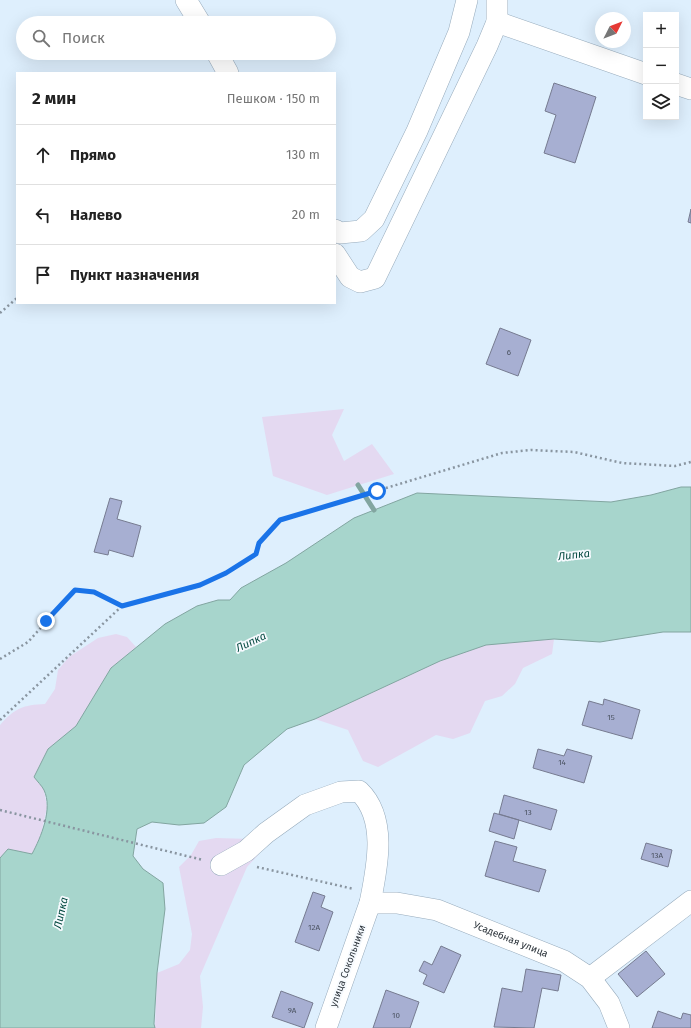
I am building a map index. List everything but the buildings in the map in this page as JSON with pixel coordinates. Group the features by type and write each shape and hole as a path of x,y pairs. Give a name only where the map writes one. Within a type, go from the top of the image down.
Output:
{"street":[{"path":"186,0 196,16"},
{"path":"336,231 340,233 361,231 374,219 430,102 460,32 467,0"},
{"path":"336,256 350,277 360,282 375,278 487,46 497,22 498,0"},
{"path":"497,22 643,73"},
{"path":"221,60 227,72"},
{"path":"679,85 691,89"},
{"name":"улица Сокольники","path":"221,865 246,851 266,833 305,805 341,792 359,791 366,798 375,817 378,858 371,899 326,1028"},
{"name":"Усадебная улица","path":"371,899 437,910 564,961 590,978 609,1003 619,1028"},
{"path":"590,978 691,901"}],"path":[{"path":"0,312 16,299"},
{"path":"0,720 122,606 200,585 226,573 256,554 259,543 280,520 502,453 531,450 574,452 622,462 675,466 691,462"},
{"path":"0,658 28,642 75,590 94,592 122,606"},
{"path":"0,810 166,849 221,865"},
{"path":"256,866 371,899"}],"shaded area":[{"path":"344,409 332,435 344,461 372,444 394,474 327,495 273,476 262,417"},
{"path":"116,634 127,637 136,647 111,668 76,726 48,749 44,790 47,807 40,839 32,854 8,849 0,858 0,725 20,708 31,705 45,704 55,689 58,670 69,657 98,638"},
{"path":"554,639 552,654 523,668 515,684 502,696 485,701 470,733 453,739 436,735 378,767 363,761 348,730 315,719 440,661 486,645"},
{"path":"216,838 252,839 259,854 247,867 200,976 203,1007 201,1028 155,1028 157,973 179,964 190,950 192,934 179,867 191,855 199,841"}],"water":[{"name":"Липка","path":"681,487 691,487 691,632 663,632 600,642 554,639 486,645 440,661 315,719 287,729 244,765 226,807 204,823 179,825 152,822 137,829 133,856 143,869 163,883 165,909 157,973 155,1028 0,1028 0,858 8,849 32,854 39,840 47,814 44,790 34,777 48,749 76,726 111,668 165,624 197,606 218,600 230,600 241,588 286,563 354,518 417,493 611,502 651,495"}],"waterway":[{"path":"358,485 374,510"}],"route":[{"path":"46,621 75,590 94,592 122,606 200,585 226,573 256,554 259,543 280,520 377,491"}]}
